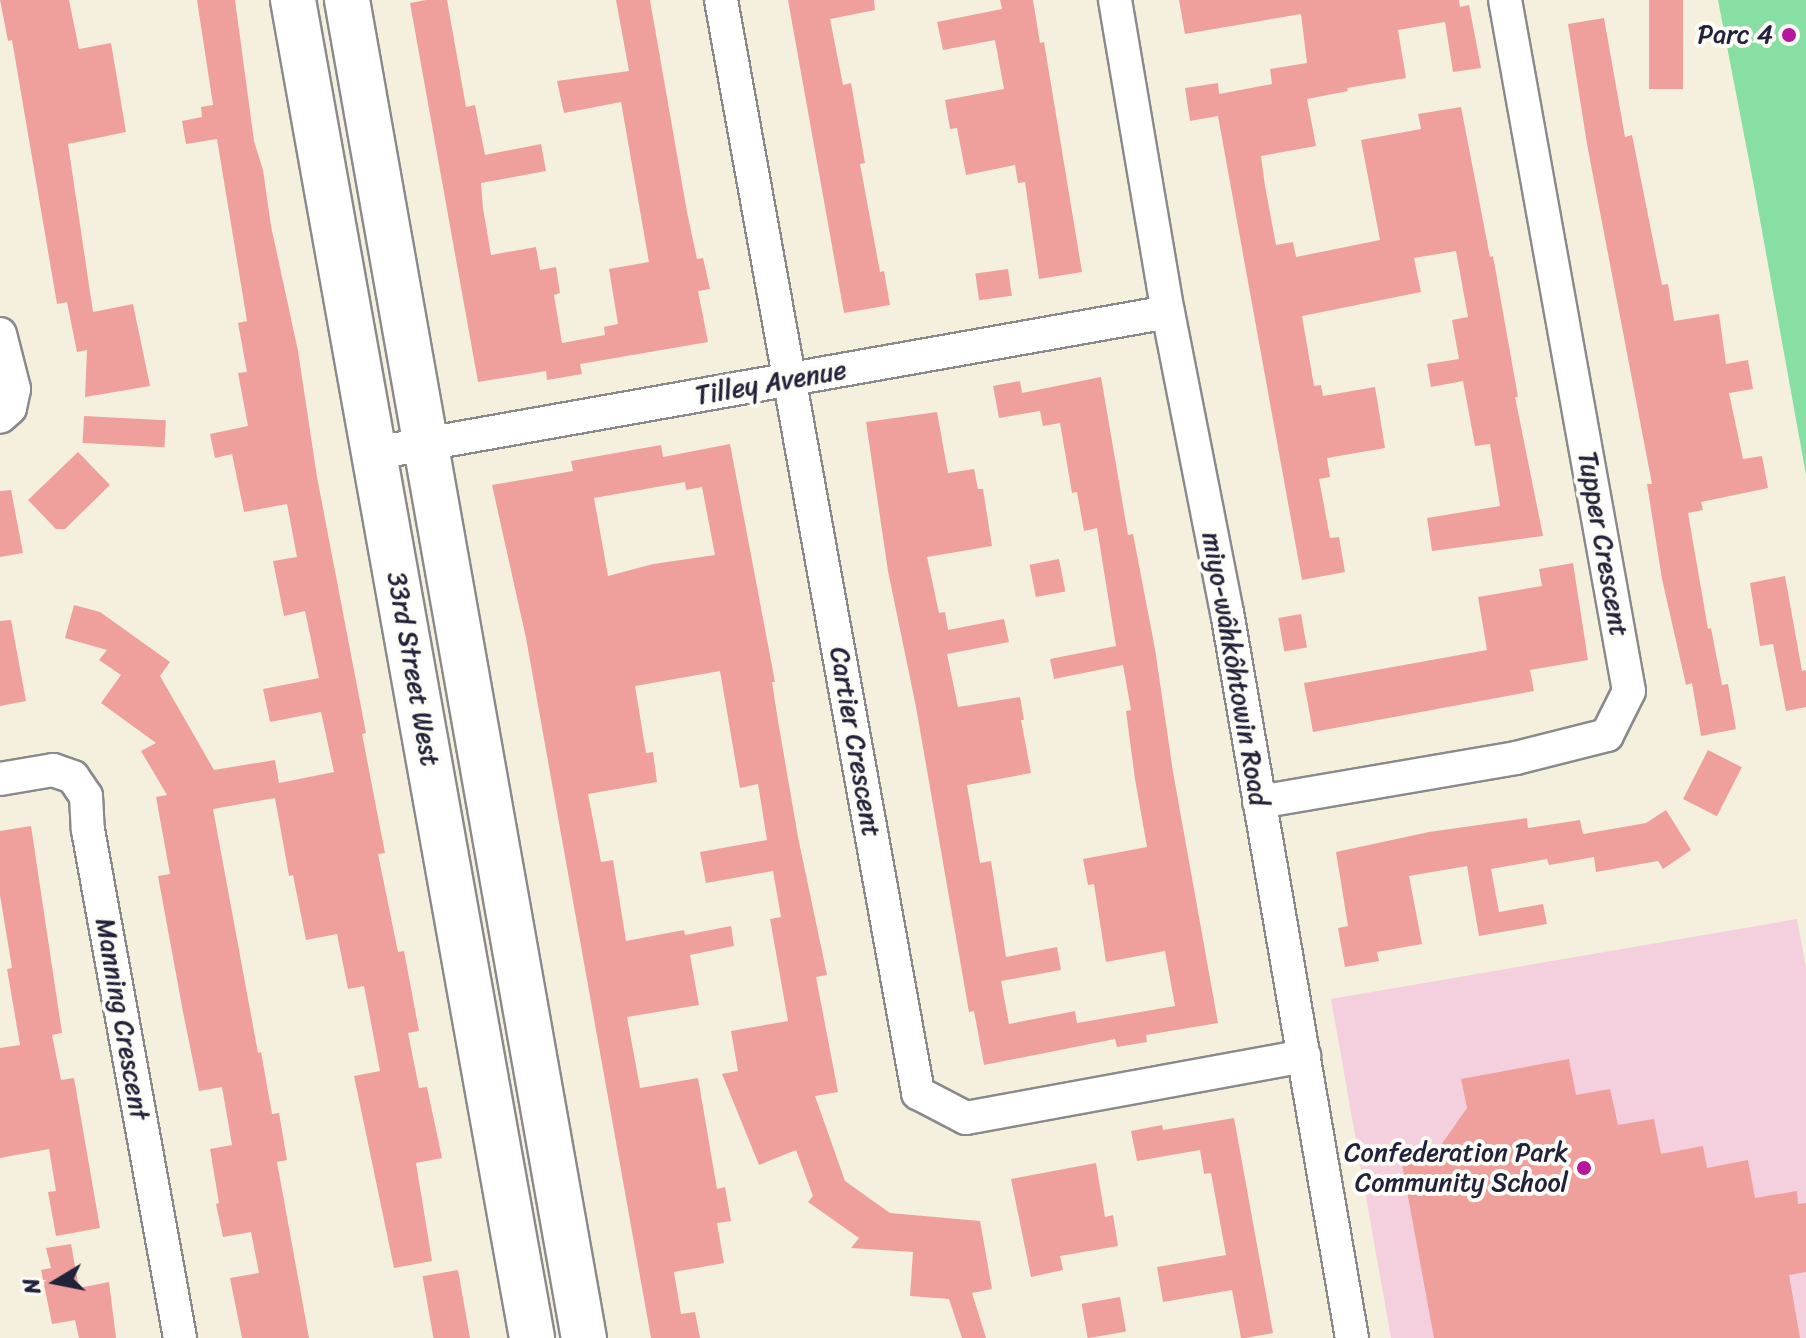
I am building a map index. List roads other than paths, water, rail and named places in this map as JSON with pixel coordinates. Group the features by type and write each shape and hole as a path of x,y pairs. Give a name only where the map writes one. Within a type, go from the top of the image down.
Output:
{"main road":[{"name":"33rd Street West","path":"293,0 532,1338"},
{"name":"33rd Street West","path":"347,0 584,1338"}],"street":[{"name":"Cartier Crescent","path":"721,0 918,1093 966,1118 1304,1056"},
{"name":"miyo-wâhkôhtowin Road","path":"1115,0 1168,312 1227,612 1352,1338"},
{"name":"Tupper Crescent","path":"1259,802 1516,758 1607,735 1629,691 1505,0"},
{"name":"Tilley Avenue","path":"375,453 1168,312"},
{"path":"0,334 14,389 10,408 0,417"},
{"name":"Manning Crescent","path":"0,779 53,770 73,777 86,796 88,830 180,1338"}],"place":[{"name":"Parc 4","path":"1789,35"},
{"name":"Confederation Park Community School","path":"1584,1168"}]}
